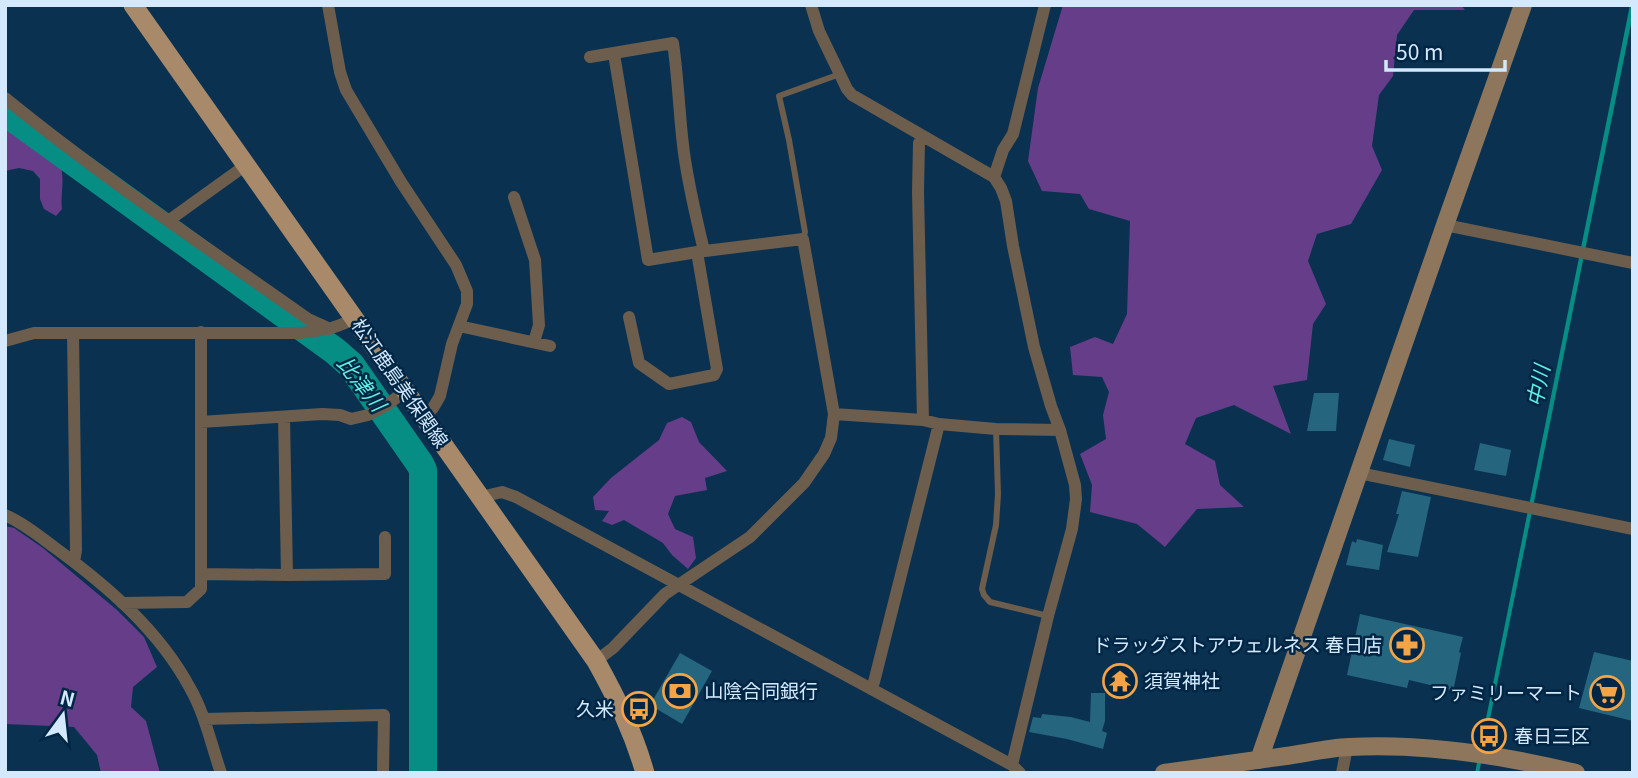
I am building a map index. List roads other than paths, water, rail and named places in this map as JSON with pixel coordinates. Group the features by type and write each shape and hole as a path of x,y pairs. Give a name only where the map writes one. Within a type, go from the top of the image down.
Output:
{"main road":[{"name":"松江鹿島美保関線","path":"133,5 596,661 636,742 645,773"}],"street":[{"path":"328,5 340,72 346,89 401,182 456,265 467,291 467,304 452,344 440,396 424,418"},
{"path":"481,497 502,492 516,497 1016,769 1048,616 1072,529 1076,499 1060,430 1034,347 1006,201 994,177 852,95 819,31 811,5"},
{"path":"994,177 1003,150 1013,134 1045,5"},
{"path":"1257,766 1523,5"},
{"path":"590,57 673,43 682,143 718,369 714,375 668,384 639,363 629,317"},
{"path":"596,661 613,648 665,594 750,537 804,483 824,454 831,438 834,414 803,239 648,260 614,54"},
{"path":"5,98 168,221 326,330"},
{"path":"923,137 919,143 918,192 923,420"},
{"path":"168,221 246,165"},
{"path":"514,197 535,260 539,325 534,342"},
{"path":"1445,225 1633,263"},
{"path":"5,341 34,333 301,333 326,330 343,325 354,318"},
{"path":"459,326 550,346"},
{"path":"122,603 187,602 201,589 201,332"},
{"path":"73,333 74,562"},
{"path":"201,422 322,414 351,419 368,415 405,391"},
{"path":"834,414 923,420 939,425 1060,430"},
{"path":"284,417 286,575"},
{"path":"871,689 939,425"},
{"path":"1359,472 1633,529"},
{"path":"5,515 19,521 74,562 122,603 155,637 192,690 221,773"},
{"path":"201,573 384,574 385,537"},
{"path":"204,719 384,715 383,773"},
{"path":"1342,773 1347,747"},
{"path":"1164,773 1257,766 1347,747 1424,748 1472,753 1576,773"}],"lane":[{"path":"803,239 805,232 779,96 840,74"},
{"path":"996,429 996,525 982,589 990,602 1048,616"}],"waterway":[{"name":"比津川","path":"5,112 335,351 351,365 420,464 423,470 423,773"}],"place":[{"name":"ドラッグストアウェルネス 春日店","path":"1407,645"},
{"name":"須賀神社","path":"1120,681"},
{"name":"山陰合同銀行","path":"680,691"},
{"name":"ファミリーマート","path":"1607,693"},
{"name":"久米","path":"639,709"},
{"name":"春日三区","path":"1489,736"}],"water label":[{"name":"中川","path":"1539,386"}]}
